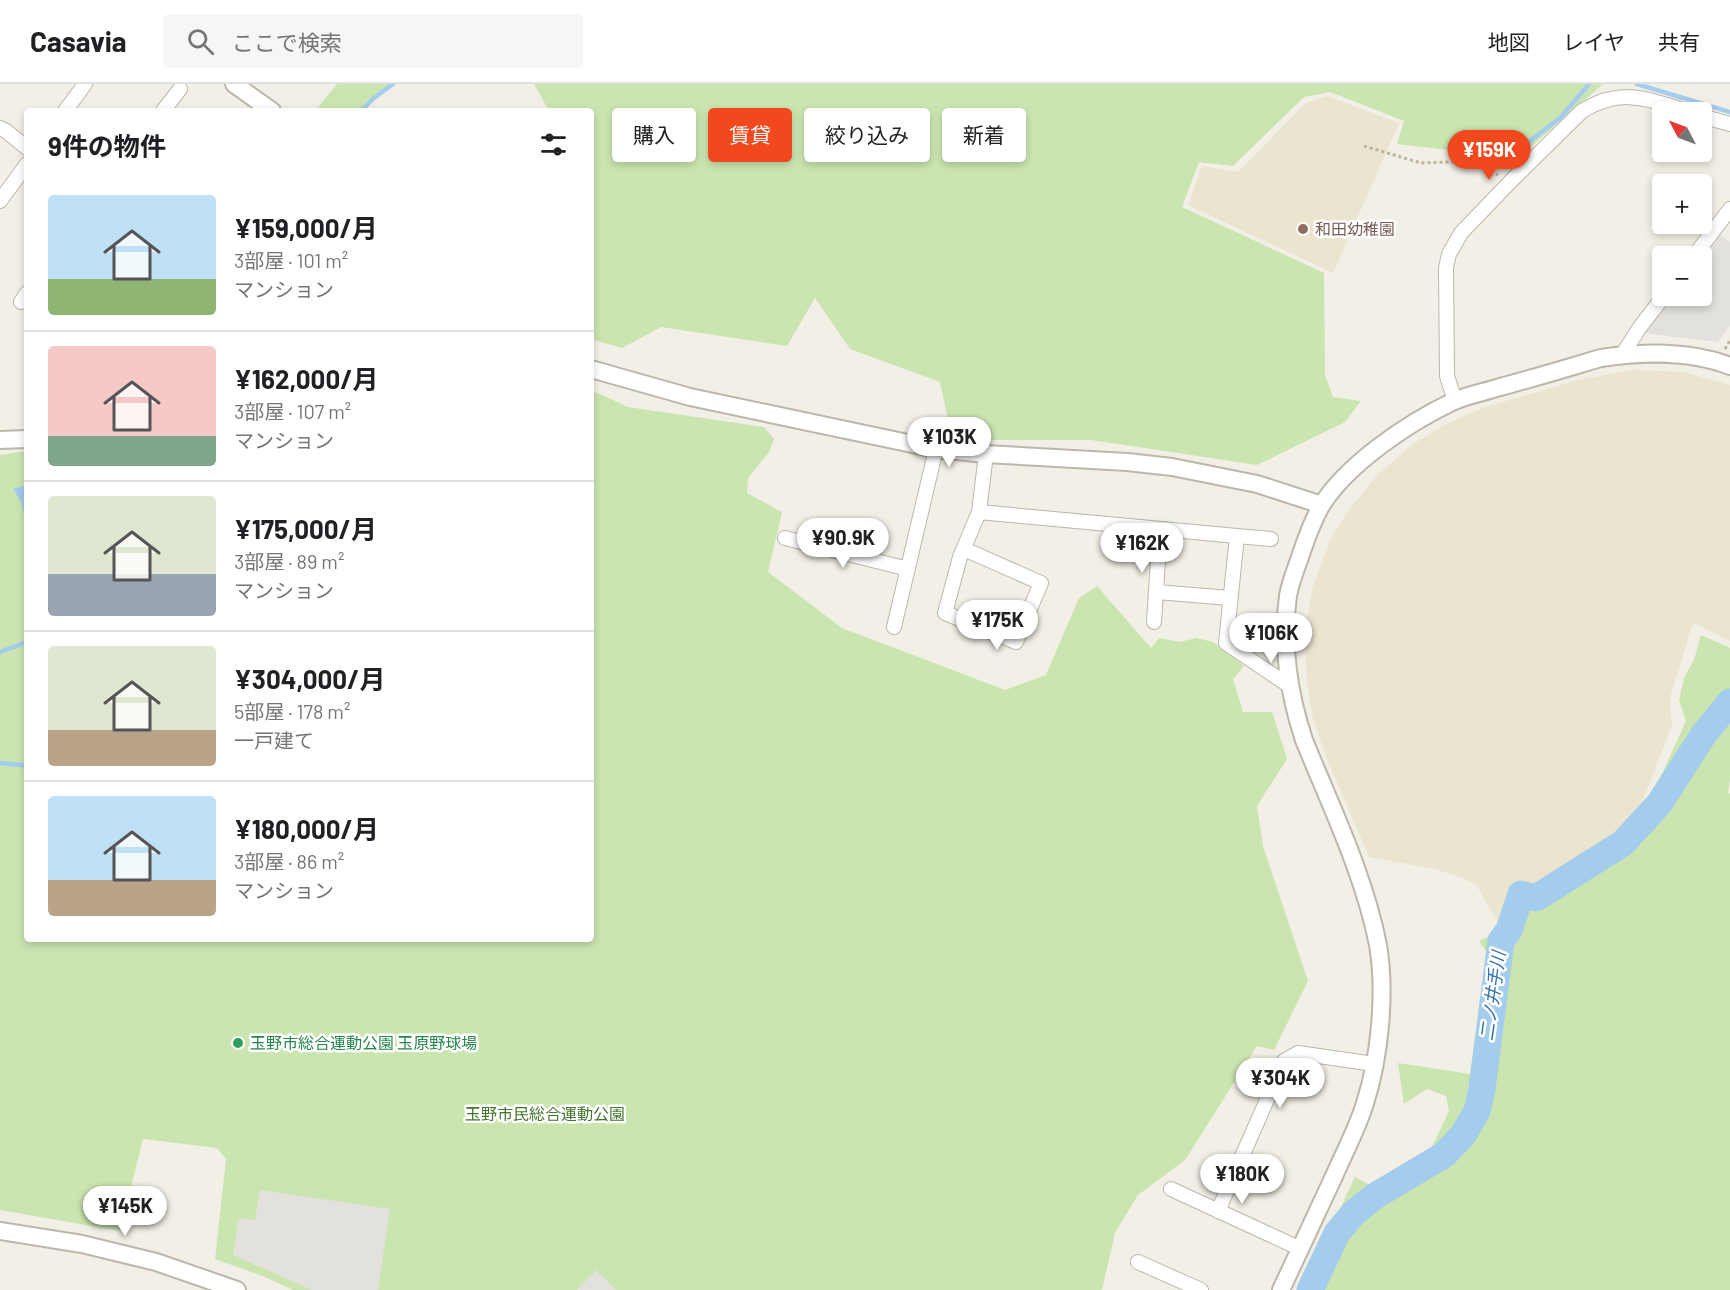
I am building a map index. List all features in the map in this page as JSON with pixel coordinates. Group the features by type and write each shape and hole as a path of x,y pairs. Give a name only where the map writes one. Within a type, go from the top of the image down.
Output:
{"street":[{"path":"67,108 85,84"},
{"path":"234,84 268,108"},
{"path":"165,108 180,89"},
{"path":"1455,401 1447,376 1446,268 1449,254 1461,233 1582,111 1595,103 1616,97 1641,98 1655,102"},
{"path":"1712,119 1730,124"},
{"path":"0,128 24,145"},
{"path":"0,201 24,168"},
{"path":"1702,246 1730,209"},
{"path":"1622,355 1656,306"},
{"path":"1281,1290 1365,1103 1381,1018 1378,947 1369,910 1357,869 1304,740 1291,687 1285,623 1288,593 1308,533 1322,505 1343,478 1394,436 1425,416 1455,401 1601,358 1622,355 1670,353 1730,366"},
{"path":"594,370 690,397 936,449 1172,467 1257,484 1322,505"},
{"path":"0,440 24,439"},
{"path":"894,627 936,449"},
{"path":"964,549 1041,583 1016,642 945,613 964,549 980,512 986,454"},
{"path":"980,512 1271,540"},
{"path":"1154,621 1160,529"},
{"path":"1237,536 1226,643 1291,687"},
{"path":"785,538 908,568"},
{"path":"1157,592 1230,598"},
{"path":"1218,1211 1284,1061 1298,1053 1374,1064"},
{"path":"1171,1189 1301,1249"},
{"path":"0,1231 82,1244 156,1262 237,1290"},
{"path":"1138,1262 1201,1290"}],"path":[{"path":"1364,146 1421,163 1472,161 1510,182"}],"shaded area":[{"path":"1327,96 1399,123 1333,273 1188,205 1202,166 1238,172 1306,103"},
{"path":"1720,235 1730,242 1730,326 1718,342 1643,333 1665,306 1712,306 1711,246"},
{"path":"1632,370 1683,372 1730,385 1730,641 1693,623 1670,698 1672,726 1634,823 1527,890 1521,885 1505,925 1498,922 1477,886 1465,879 1435,869 1369,857 1326,757 1313,719 1307,684 1305,645 1313,586 1330,540 1346,514 1378,474 1413,444 1446,424 1485,407 1578,380"},
{"path":"260,1190 390,1209 378,1290 312,1290 233,1255 239,1218 255,1220"},
{"path":"596,1270 616,1290 577,1290"}],"green space":[{"path":"337,84 391,84 375,94 368,108 319,108"},
{"path":"534,84 1603,84 1518,158 1397,144 1404,121 1330,92 1304,97 1233,166 1199,162 1182,207 1324,273 1325,375 1333,397 1361,401 1345,422 1257,465 1091,440 977,440 948,419 940,382 850,349 815,298 787,346 661,327 622,348 594,340 594,108 547,108"},
{"name":"玉野市民総合運動公園","path":"594,391 628,407 764,427 774,439 769,452 748,478 747,493 782,512 768,572 842,628 1005,690 1046,675 1079,598 1097,586 1151,648 1159,638 1180,642 1196,638 1213,642 1244,666 1233,679 1243,712 1272,712 1287,759 1257,806 1263,846 1308,981 1274,1050 1257,1046 1185,1160 1138,1195 1115,1233 1102,1290 293,1290 215,1259 226,1159 217,1148 143,1139 120,1231 0,1210 0,455 24,451 24,942 594,942"},
{"path":"1701,635 1730,648 1730,778 1728,792 1730,794 1730,1290 1302,1290 1355,1177 1387,1194 1430,1151 1449,1111 1446,1096 1427,1089 1404,1104 1398,1063 1470,1074 1487,953 1479,941 1501,931 1527,908 1628,849 1686,721 1679,700 1684,678 1694,660"}],"water":[{"path":"24,486 24,514 21,502 13,489"}],"waterway":[{"path":"364,108 393,84"},
{"path":"1450,144 1517,151 1561,117 1589,84"},
{"path":"1637,84 1730,112"},
{"path":"0,652 24,643"},
{"name":"二ノ井手川","path":"1310,1290 1337,1233 1354,1213 1375,1196 1444,1155 1463,1135 1477,1111 1482,1089 1501,941 1509,930 1521,894 1536,898 1623,843 1659,804 1704,734 1730,702"},
{"path":"0,763 24,766"}],"place":[{"name":"和田幼稚園","path":"1303,229"},
{"name":"玉野市総合運動公園 玉原野球場","path":"238,1043"}]}
